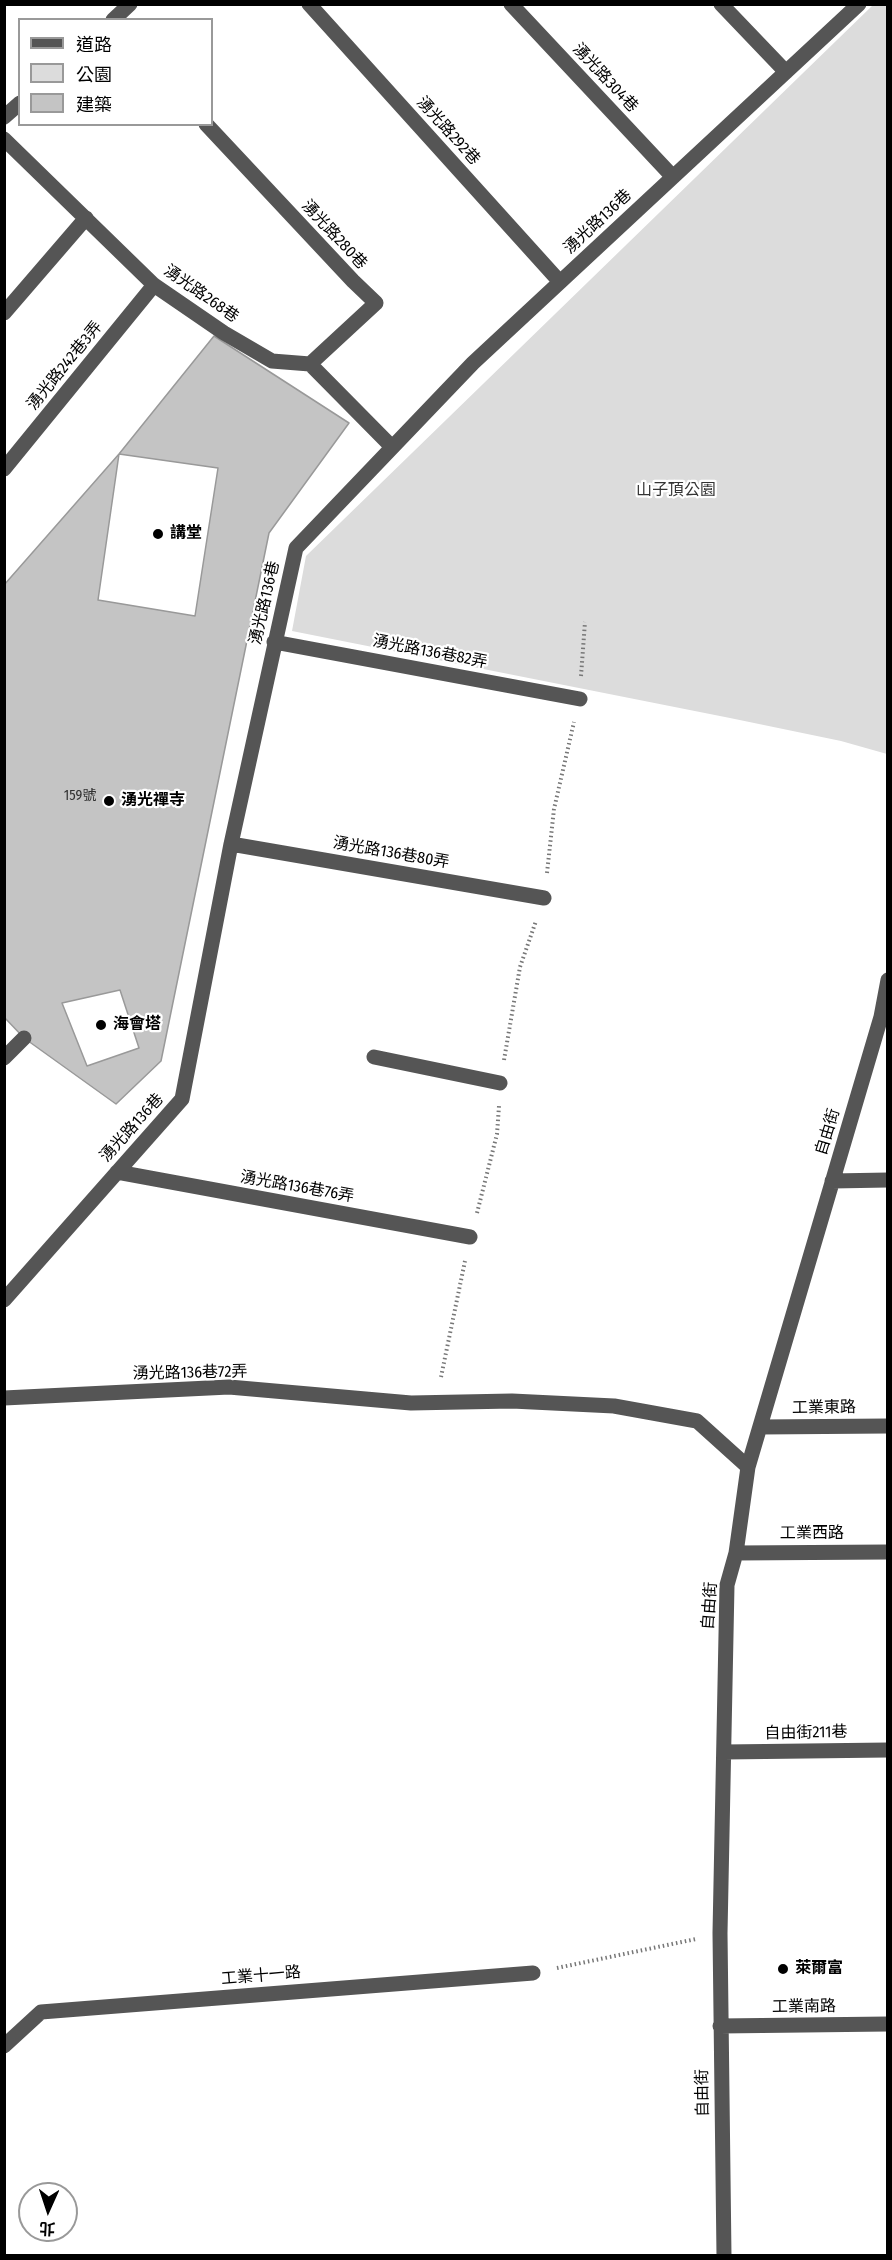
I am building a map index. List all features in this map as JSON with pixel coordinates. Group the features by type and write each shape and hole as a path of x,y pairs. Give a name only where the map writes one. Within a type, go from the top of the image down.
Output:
{"street":[{"path":"115,18 130,4"},
{"name":"湧光路292巷","path":"309,4 560,282"},
{"name":"湧光路304巷","path":"511,4 674,177"},
{"path":"721,4 786,72"},
{"name":"湧光路136巷","path":"7,1291 182,1099 231,844 296,548 473,363 859,4"},
{"path":"4,117 18,105"},
{"name":"湧光路280巷","path":"208,126 376,303 310,364"},
{"name":"湧光路268巷","path":"4,139 154,285 224,333 272,361 310,364"},
{"path":"4,313 86,218"},
{"name":"湧光路242巷3弄","path":"4,469 154,285"},
{"path":"310,364 392,447"},
{"name":"湧光路136巷82弄","path":"274,642 580,699"},
{"name":"湧光路136巷80弄","path":"231,844 544,898"},
{"name":"自由街","path":"724,2256 720,1934 727,1585 736,1553 748,1467 881,1017 888,980"},
{"path":"4,1058 24,1038"},
{"path":"374,1057 500,1083"},
{"name":"湧光路136巷76弄","path":"117,1172 470,1237"},
{"path":"832,1181 888,1180"},
{"name":"湧光路136巷72弄","path":"4,1398 229,1387 411,1403 512,1401 614,1406 697,1421 748,1467"},
{"name":"工業東路","path":"760,1427 888,1426"},
{"name":"工業西路","path":"736,1553 888,1552"},
{"name":"自由街211巷","path":"724,1752 888,1750"},
{"name":"工業十一路","path":"4,2046 41,2012 533,1973"},
{"name":"工業南路","path":"720,2026 888,2024"}],"path":[{"path":"411,1403 442,1376 470,1237 497,1134 500,1083 520,966 544,898 554,809 580,699 585,622"},
{"path":"533,1973 720,1934"}],"green space":[{"name":"山子頂公園","path":"873,5 888,5 887,754 841,741 730,718 292,631 306,556"}],"building":[{"name":"湧光禪寺","path":"214,336 349,423 269,533 161,1061 116,1104 24,1038 4,1017 4,585 119,454"},
{"name":"講堂","path":"119,454 218,468 195,616 98,600"},
{"name":"海會塔","path":"120,990 139,1048 87,1066 62,1003"}],"place":[{"name":"講堂","path":"158,534"},
{"name":"湧光禪寺","path":"109,801"},
{"name":"海會塔","path":"101,1025"},
{"name":"萊爾富","path":"783,1969"}]}
